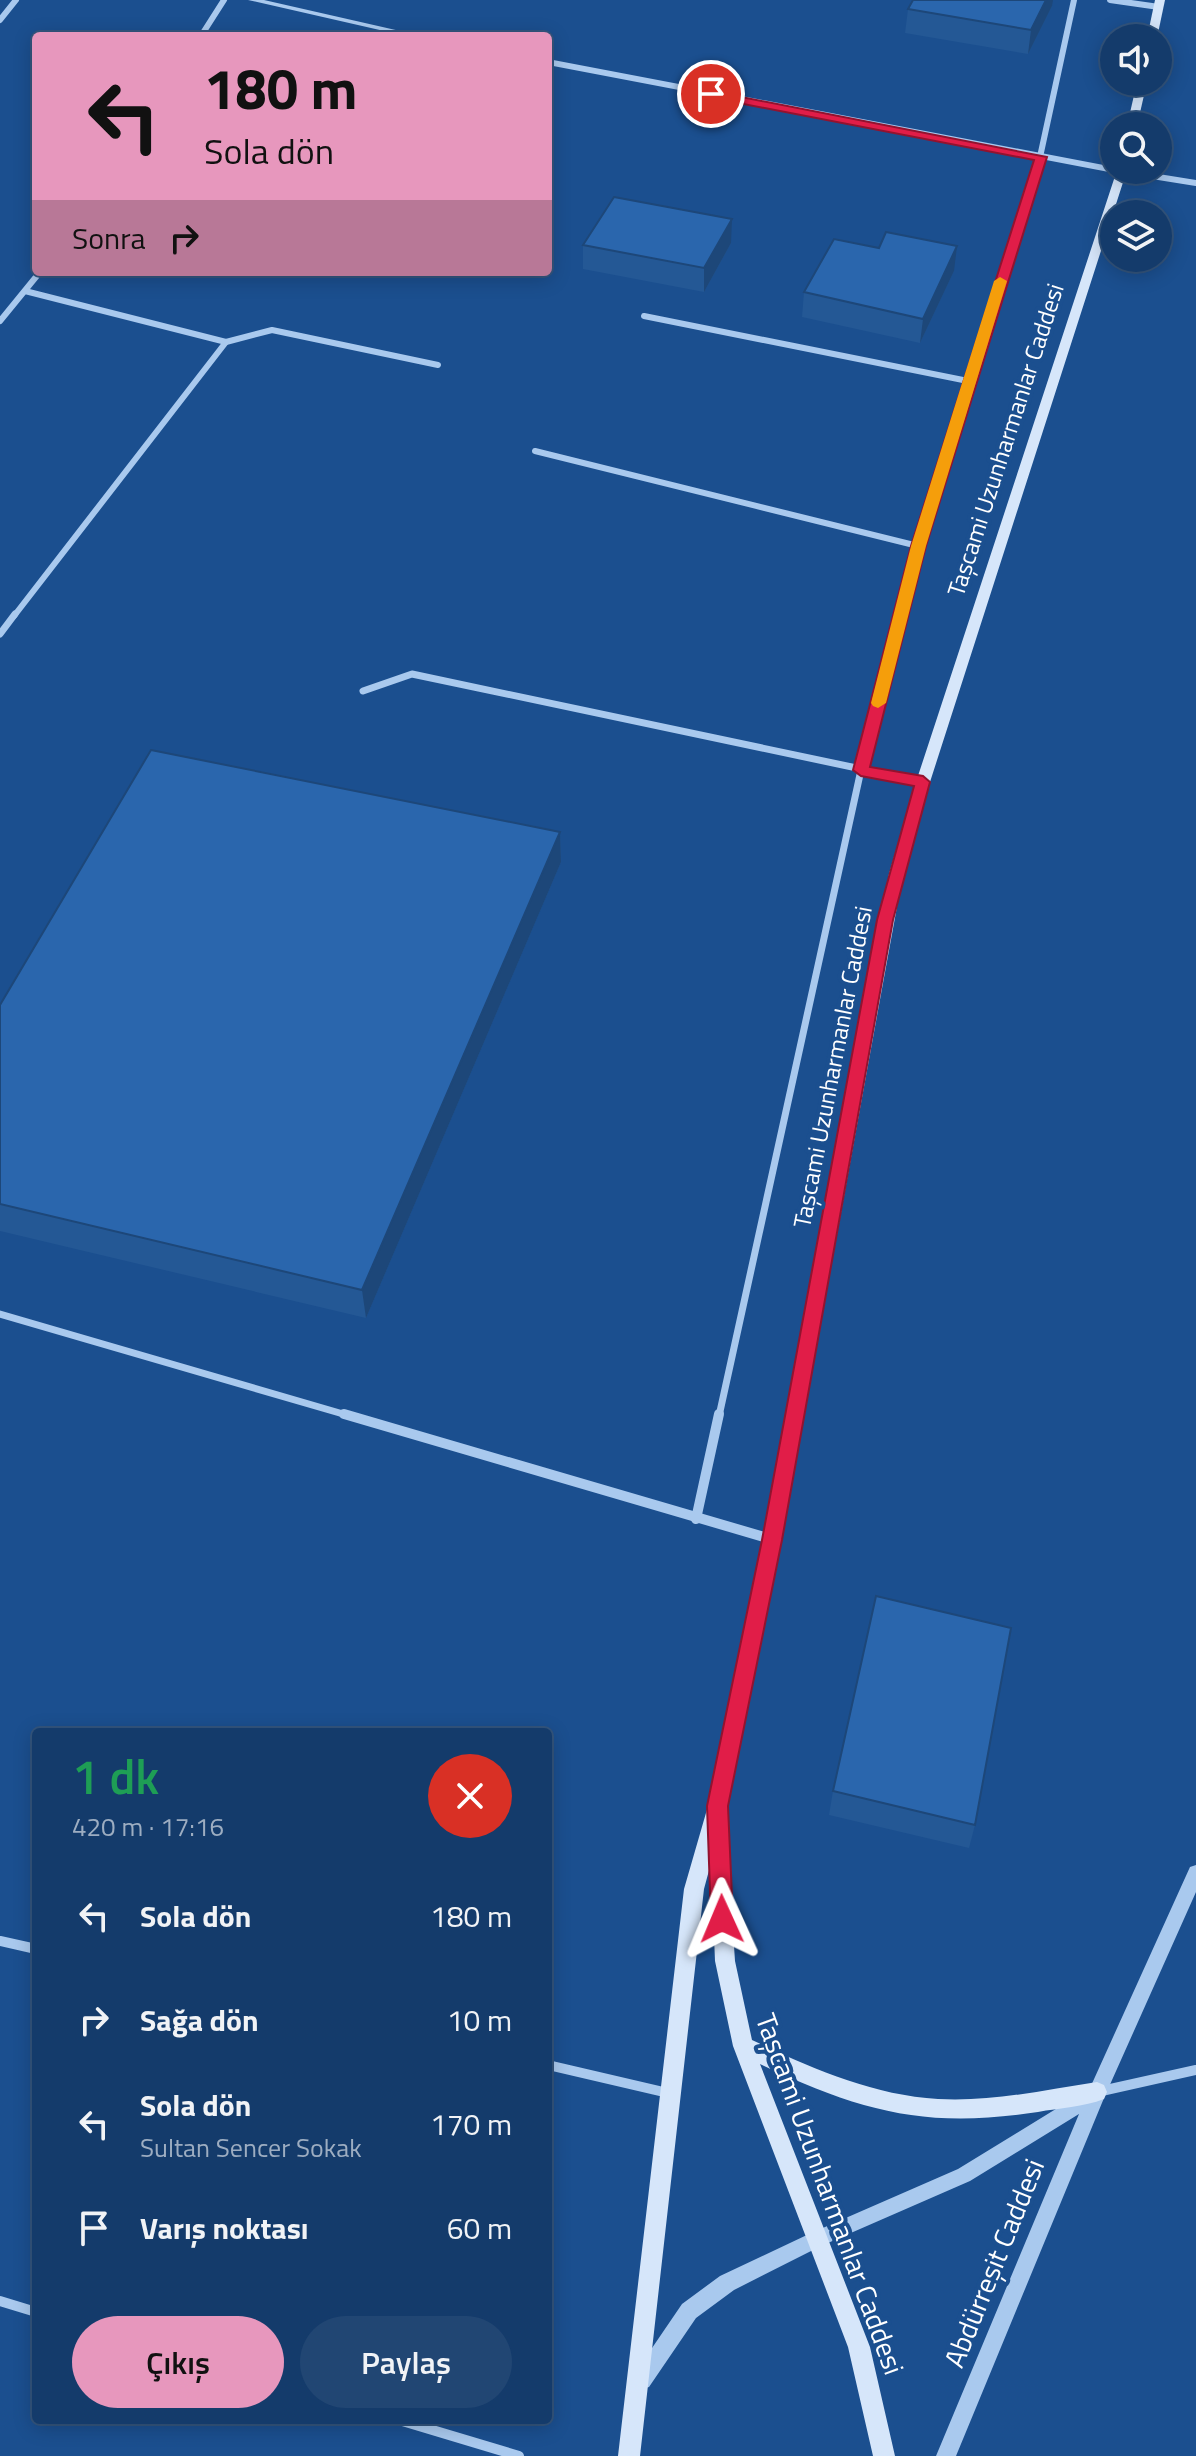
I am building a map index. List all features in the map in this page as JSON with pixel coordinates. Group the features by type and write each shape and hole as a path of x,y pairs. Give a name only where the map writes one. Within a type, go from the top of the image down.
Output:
{"main road":[{"path":"1155,24 1160,4"},
{"name":"Taşcami Uzunharmanlar Caddesi","path":"637,2387 694,1889 717,1806 772,1540 885,920 923,782 1114,184"},
{"name":"Taşcami Uzunharmanlar Caddesi","path":"717,1806 725,1961 743,2046 815,2240 859,2347 884,2456"},
{"path":"743,2046 831,2086 937,2109 990,2107 1097,2092"},
{"name":"Abdürreşit Caddesi","path":"629,2456 637,2387"}],"street":[{"path":"0,20 16,0"},
{"path":"204,32 224,0"},
{"path":"252,0 400,32"},
{"path":"696,1519 861,770 918,546 1040,157 1074,0"},
{"path":"1110,0 1160,4"},
{"path":"552,63 1100,167"},
{"path":"1172,179 1196,183"},
{"path":"0,321 37,276"},
{"path":"25,291 226,342 272,330 438,365"},
{"path":"644,316 968,381"},
{"path":"0,634 226,342"},
{"path":"535,451 918,546"},
{"path":"363,691 412,674 923,782"},
{"path":"0,1314 772,1540"},
{"name":"Abdürreşit Caddesi","path":"946,2456 1097,2092 1196,1873"},
{"path":"0,1941 32,1948"},
{"path":"552,2066 669,2093"},
{"path":"1097,2092 1196,2070"},
{"name":"Abdürreşit Caddesi","path":"637,2387 689,2311 727,2283 815,2240 964,2175 1097,2092"},
{"path":"0,2301 32,2311"},
{"path":"412,2424 519,2456"}],"building":[{"path":"913,0 1046,0 1031,30 908,9"},
{"path":"614,197 732,219 704,268 583,245"},
{"path":"886,232 957,246 923,319 804,292 834,239 879,248"},
{"path":"151,750 560,832 362,1290 0,1204 0,1005"},
{"path":"876,1596 1011,1628 975,1825 833,1791"}],"slow traffic":[{"path":"878,703 918,546 1000,281"}],"route":[{"path":"711,94 1040,157 918,546 861,770 923,782 885,920 772,1540 717,1806 722,1919"}]}
